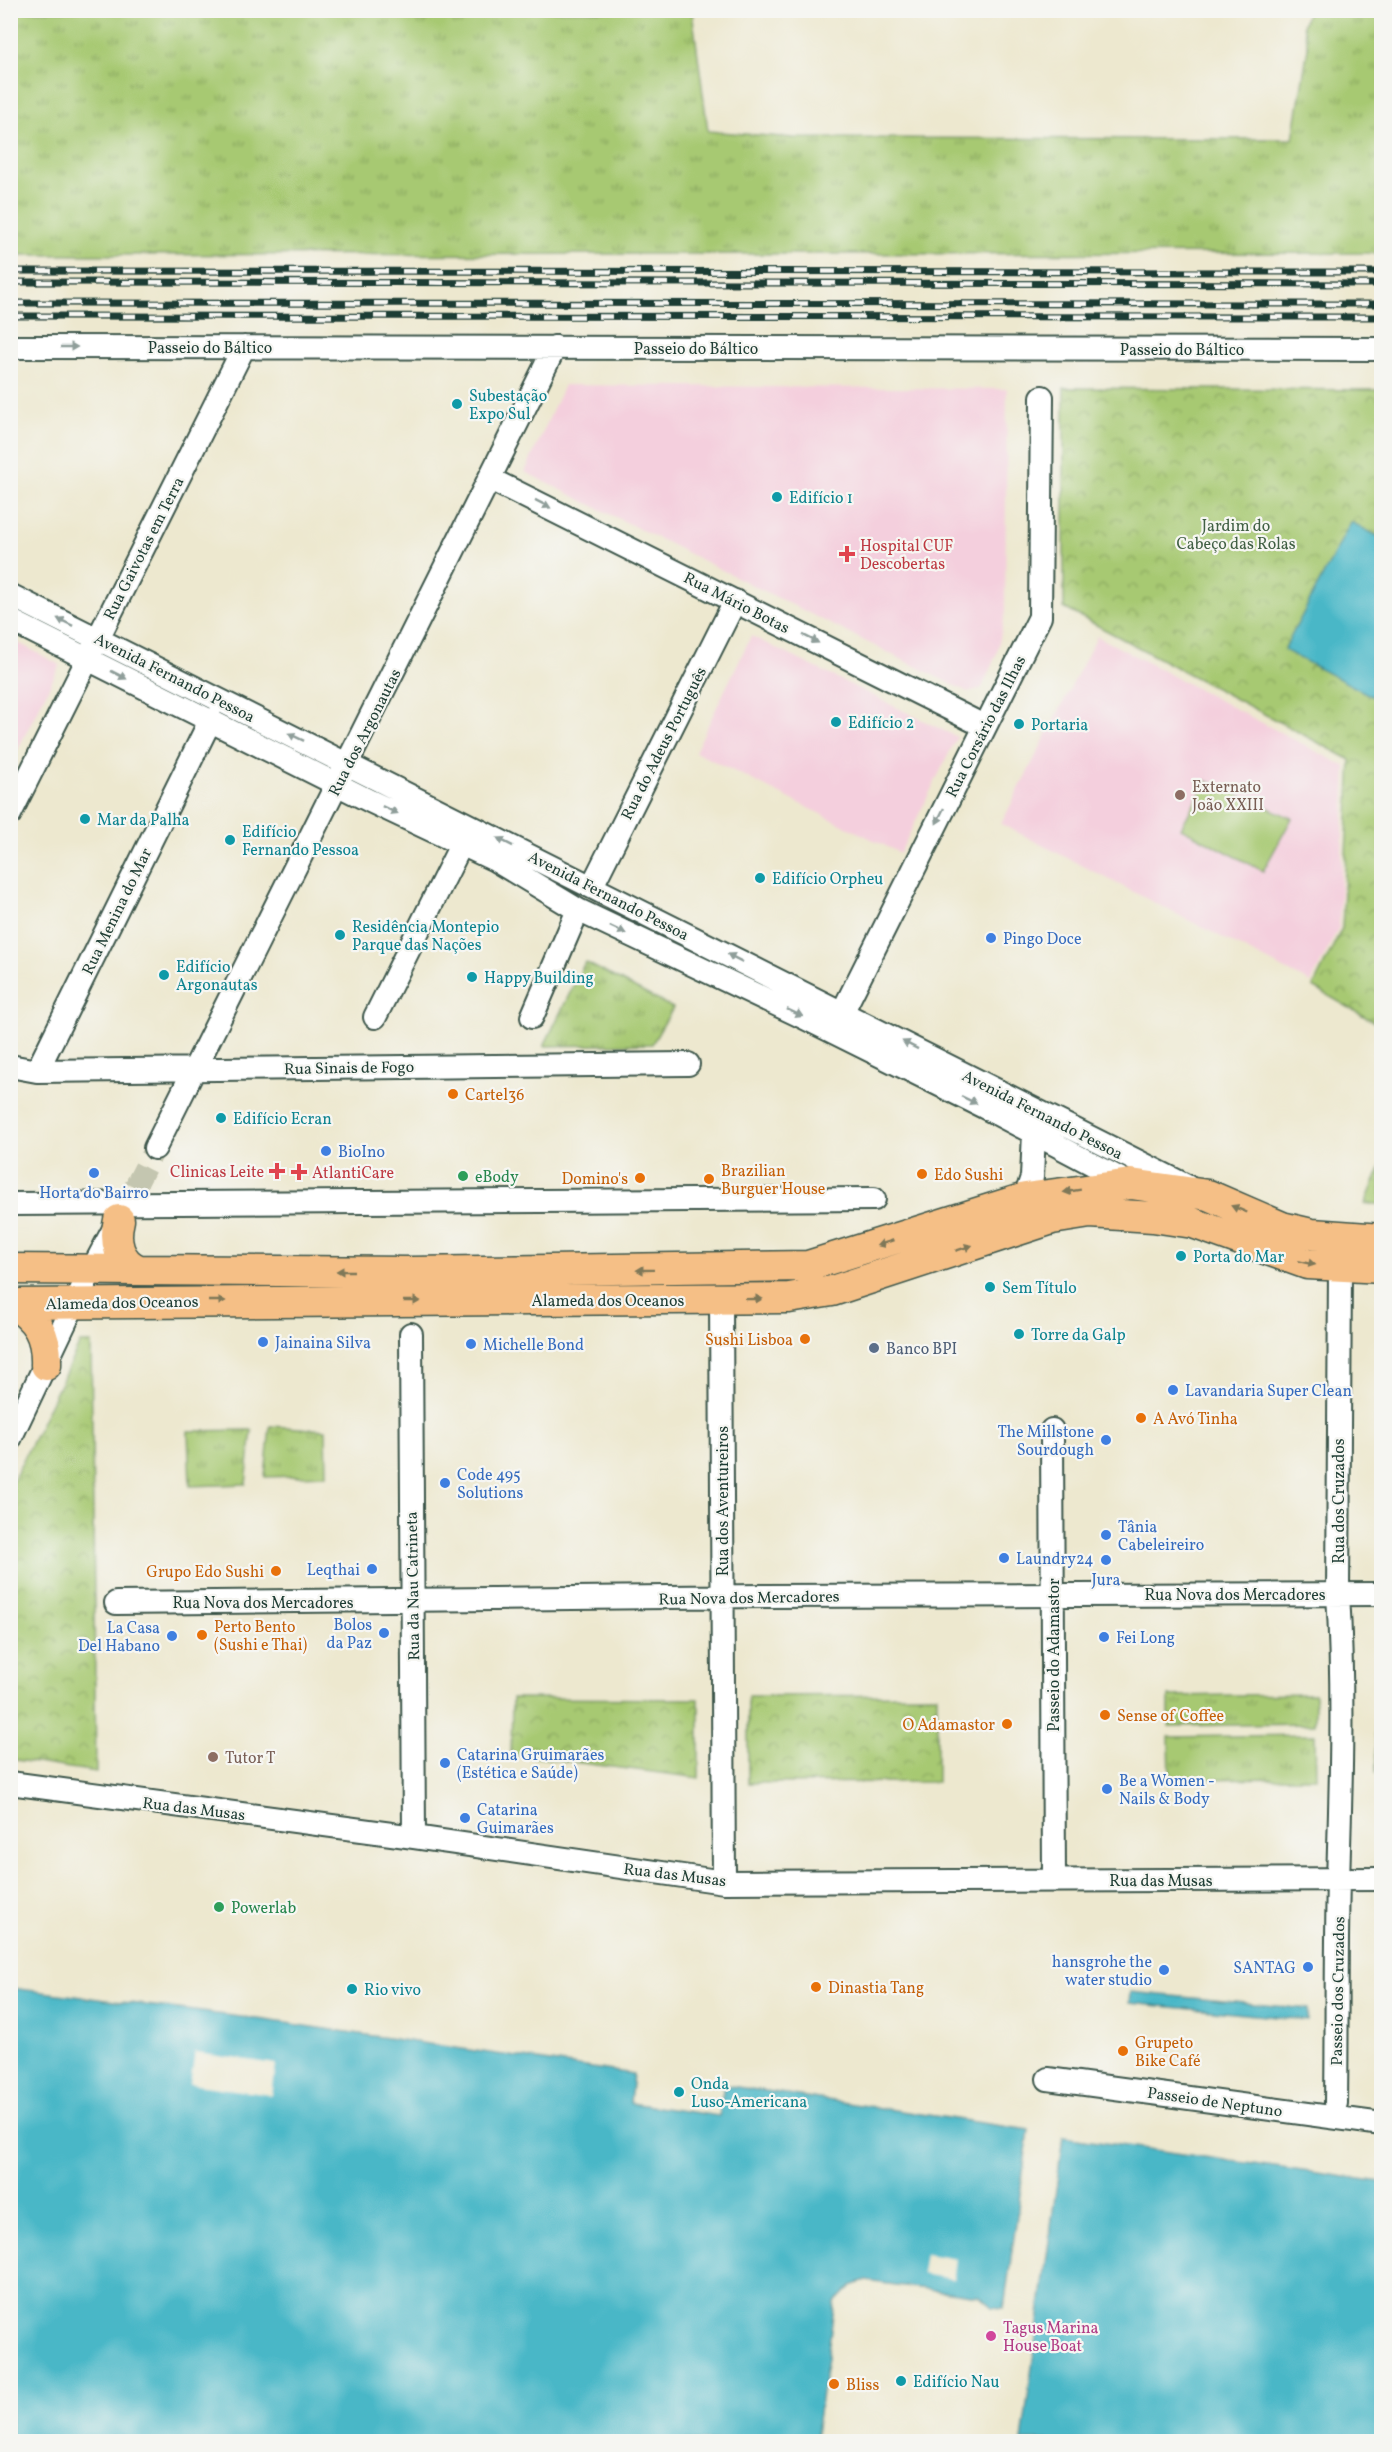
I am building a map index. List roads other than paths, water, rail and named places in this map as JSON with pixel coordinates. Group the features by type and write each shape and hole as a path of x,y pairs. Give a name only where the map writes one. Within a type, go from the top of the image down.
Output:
{"main road":[{"name":"Alameda dos Oceanos","path":"10,1269 423,1272 807,1266 1025,1198 1130,1171 1208,1195 1282,1227 1312,1234 1382,1239"},
{"path":"127,1203 116,1238 120,1252 128,1264 139,1270"},
{"name":"Alameda dos Oceanos","path":"12,1304 789,1298 821,1293 1052,1219 1090,1213 1122,1214 1192,1223 1307,1264 1340,1268 1382,1268"},
{"path":"12,1304 34,1319 42,1332 46,1346 46,1365"}],"street":[{"name":"Passeio do Báltico","path":"10,347 1382,350"},
{"name":"Rua Gaivotas em Terra","path":"10,814 244,347"},
{"name":"Rua dos Argonautas","path":"155,1148 555,347"},
{"name":"Rua Corsário das Ilhas","path":"832,1032 1040,617 1042,397"},
{"name":"Rua Mário Botas","path":"490,479 984,726"},
{"name":"Avenida Fernando Pessoa","path":"10,595 843,1012 1130,1171"},
{"name":"Rua do Adeus Português","path":"592,886 735,601"},
{"name":"Avenida Fernando Pessoa","path":"10,620 211,719 337,785 462,843 578,910 1034,1132 1130,1171"},
{"name":"Rua Menina do Mar","path":"38,1071 211,719"},
{"path":"375,1017 462,843"},
{"path":"532,1017 578,910"},
{"name":"Rua Sinais de Fogo","path":"10,1066 38,1071 688,1064"},
{"path":"1025,1198 1032,1177 1034,1132"},
{"path":"1122,1214 1130,1171"},
{"name":"Alameda dos Oceanos","path":"1130,1171 1192,1223"},
{"path":"10,1203 874,1199"},
{"path":"10,1439 75,1302 127,1203"},
{"name":"Rua dos Cruzados","path":"1338,1879 1341,1788 1338,1594 1340,1268"},
{"name":"Rua dos Aventureiros","path":"720,1300 724,1882"},
{"name":"Rua da Nau Catrineta","path":"411,1334 414,1837"},
{"name":"Passeio do Adamastor","path":"1052,1430 1054,1880"},
{"name":"Rua Nova dos Mercadores","path":"116,1603 412,1602 723,1596 1382,1594"},
{"name":"Rua das Musas","path":"10,1783 414,1837 724,1882 1382,1879"},
{"name":"Passeio dos Cruzados","path":"1336,2103 1338,1879"},
{"name":"Passeio de Neptuno","path":"1048,2079 1382,2124"}],"water":[{"path":"1351,522 1381,538 1381,701 1284,650"},
{"path":"11,1988 265,2020 633,2074 630,2103 719,2116 724,2085 1029,2130 1004,2308 992,2307 979,2296 866,2281 851,2286 835,2302 815,2441 11,2442"},
{"path":"1130,1992 1308,2009 1307,2020 1129,2003"},
{"path":"1063,2137 1381,2182 1381,2441 1022,2441"}],"tunnel":[{"path":"135,1187 155,1148"}],"railway":[{"path":"10,271 1382,272"},
{"path":"10,282 1382,284"},
{"path":"10,303 1382,304"},
{"path":"10,316 1382,317"}],"place":[{"name":"Subestação Expo Sul","path":"457,404"},
{"name":"Edifício 1","path":"777,497"},
{"name":"Hospital CUF Descobertas","path":"847,554"},
{"name":"Edifício 2","path":"836,722"},
{"name":"Portaria","path":"1019,724"},
{"name":"Externato João XXIII","path":"1180,795"},
{"name":"Mar da Palha","path":"85,819"},
{"name":"Edifício Fernando Pessoa","path":"230,840"},
{"name":"Edifício Orpheu","path":"760,878"},
{"name":"Residência Montepio Parque das Nações","path":"340,935"},
{"name":"Pingo Doce","path":"991,938"},
{"name":"Edifício Argonautas","path":"164,975"},
{"name":"Happy Building","path":"472,977"},
{"name":"Cartel36","path":"453,1094"},
{"name":"Edifício Ecran","path":"221,1118"},
{"name":"BioIno","path":"326,1151"},
{"name":"Clinicas Leite","path":"277,1171"},
{"name":"AtlantiCare","path":"299,1172"},
{"name":"Horta do Bairro","path":"94,1173"},
{"name":"Edo Sushi","path":"922,1174"},
{"name":"eBody","path":"463,1176"},
{"name":"Domino's","path":"640,1178"},
{"name":"Brazilian Burguer House","path":"709,1179"},
{"name":"Porta do Mar","path":"1181,1256"},
{"name":"Sem Título","path":"990,1287"},
{"name":"Torre da Galp","path":"1019,1334"},
{"name":"Sushi Lisboa","path":"805,1339"},
{"name":"Jainaina Silva","path":"263,1342"},
{"name":"Michelle Bond","path":"471,1344"},
{"name":"Banco BPI","path":"874,1348"},
{"name":"Lavandaria Super Clean","path":"1173,1390"},
{"name":"A Avó Tinha","path":"1141,1418"},
{"name":"The Millstone Sourdough","path":"1106,1440"},
{"name":"Code 495 Solutions","path":"445,1483"},
{"name":"Tânia Cabeleireiro","path":"1106,1535"},
{"name":"Laundry24","path":"1004,1558"},
{"name":"Jura","path":"1106,1560"},
{"name":"Leqthai","path":"372,1569"},
{"name":"Grupo Edo Sushi","path":"276,1571"},
{"name":"Bolos da Paz","path":"384,1633"},
{"name":"Perto Bento (Sushi e Thai)","path":"202,1635"},
{"name":"La Casa Del Habano","path":"172,1636"},
{"name":"Fei Long","path":"1104,1637"},
{"name":"Sense of Coffee","path":"1105,1715"},
{"name":"O Adamastor","path":"1007,1724"},
{"name":"Tutor T","path":"213,1757"},
{"name":"Catarina Gruimarães (Estética e Saúde)","path":"445,1763"},
{"name":"Be a Women - Nails & Body","path":"1107,1789"},
{"name":"Catarina Guimarães","path":"465,1818"},
{"name":"Powerlab","path":"219,1907"},
{"name":"SANTAG","path":"1308,1967"},
{"name":"hansgrohe the water studio","path":"1164,1970"},
{"name":"Dinastia Tang","path":"816,1987"},
{"name":"Rio vivo","path":"352,1989"},
{"name":"Grupeto Bike Café","path":"1123,2051"},
{"name":"Onda Luso-Americana","path":"679,2092"},
{"name":"Tagus Marina House Boat","path":"991,2336"},
{"name":"Edifício Nau","path":"901,2381"},
{"name":"Bliss","path":"834,2384"}],"park label":[{"name":"Jardim do Cabeço das Rolas","path":"1236,534"}]}
